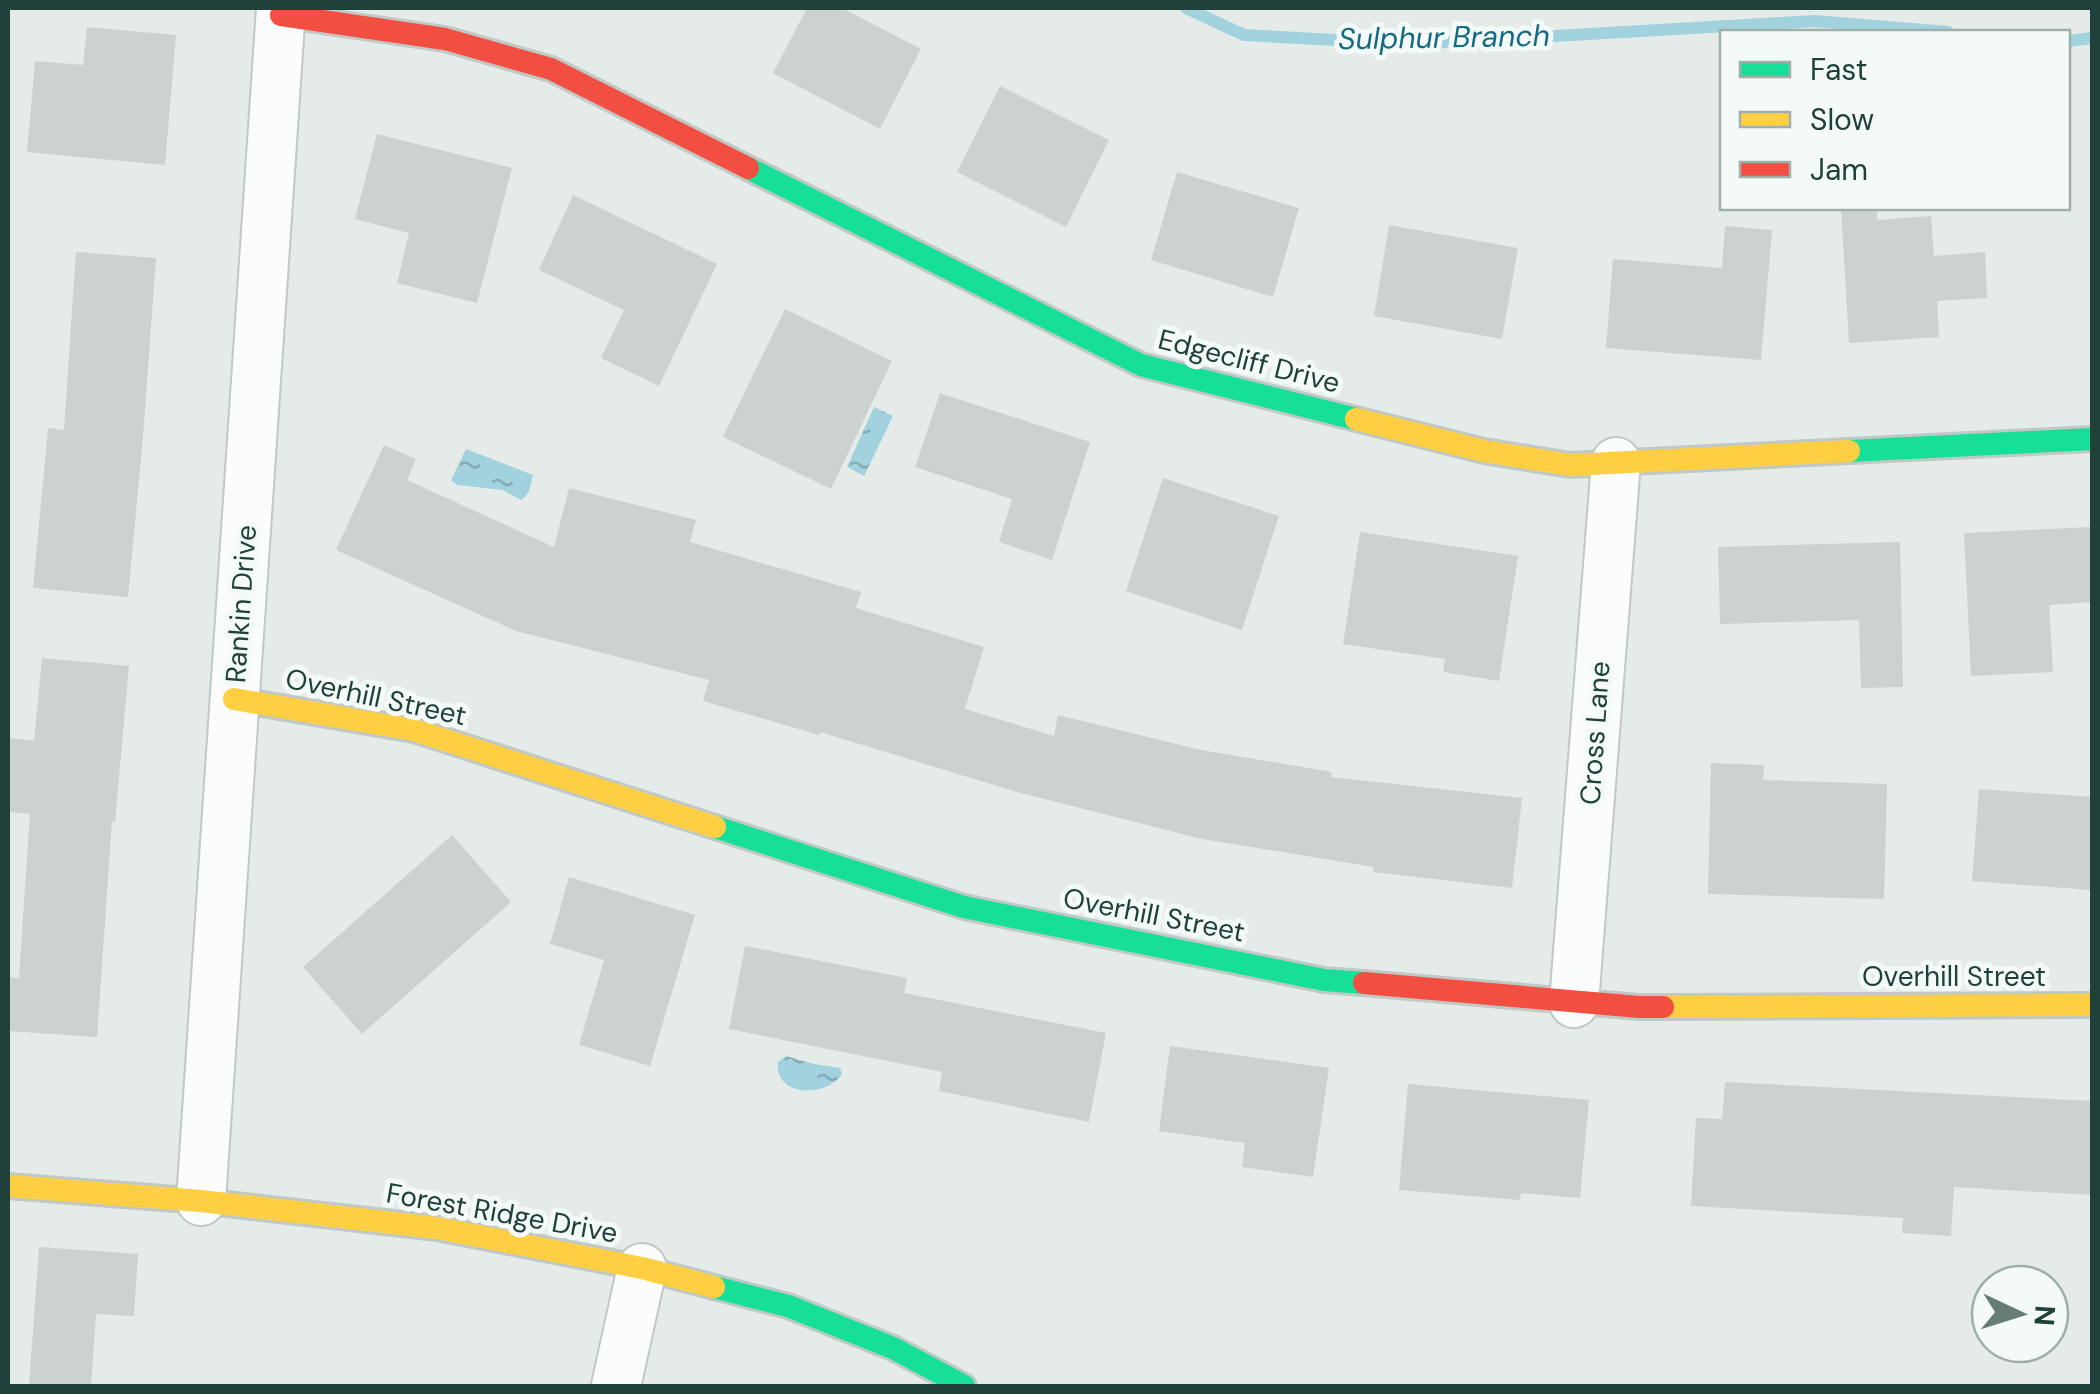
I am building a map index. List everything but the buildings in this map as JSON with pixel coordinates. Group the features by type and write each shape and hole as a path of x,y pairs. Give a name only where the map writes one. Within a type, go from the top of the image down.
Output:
{"street":[{"name":"Edgecliff Drive","path":"281,12 444,39 551,69 1141,365 1484,451 1570,465 2092,439"},
{"name":"Rankin Drive","path":"201,1201 281,12"},
{"name":"Cross Lane","path":"1574,1003 1616,462"},
{"name":"Overhill Street","path":"234,698 414,730 964,907 1324,980 1639,1007 2092,1005"},
{"name":"Forest Ridge Drive","path":"8,1186 201,1201 437,1228 642,1268 788,1306 893,1348 964,1386"},
{"path":"616,1386 642,1268"}],"water":[{"path":"874,407 893,416 864,476 847,467"},
{"path":"466,449 533,475 526,495 521,500 503,490 457,485 451,480"},
{"path":"786,1056 840,1068 842,1074 825,1087 793,1088 779,1074 778,1062"}],"waterway":[{"name":"Sulphur Branch","path":"1186,8 1244,35 1413,44 1815,21 1924,30"},
{"name":"Sulphur Branch","path":"2070,41 2092,38"}],"traffic: fast":[{"path":"748,168 1141,365 1356,419"},
{"path":"1849,451 2092,439"},
{"path":"715,827 964,907 1324,980 1364,983"},
{"path":"714,1287 788,1306 893,1348 964,1386"}],"traffic: slow":[{"path":"1356,419 1484,451 1570,465 1849,451"},
{"path":"234,699 414,730 715,827"},
{"path":"1663,1007 2092,1005"},
{"path":"8,1186 201,1201 437,1228 642,1268 714,1287"}],"traffic: jam":[{"path":"281,15 445,39 551,69 748,168"},
{"path":"1364,983 1663,1007"}]}
